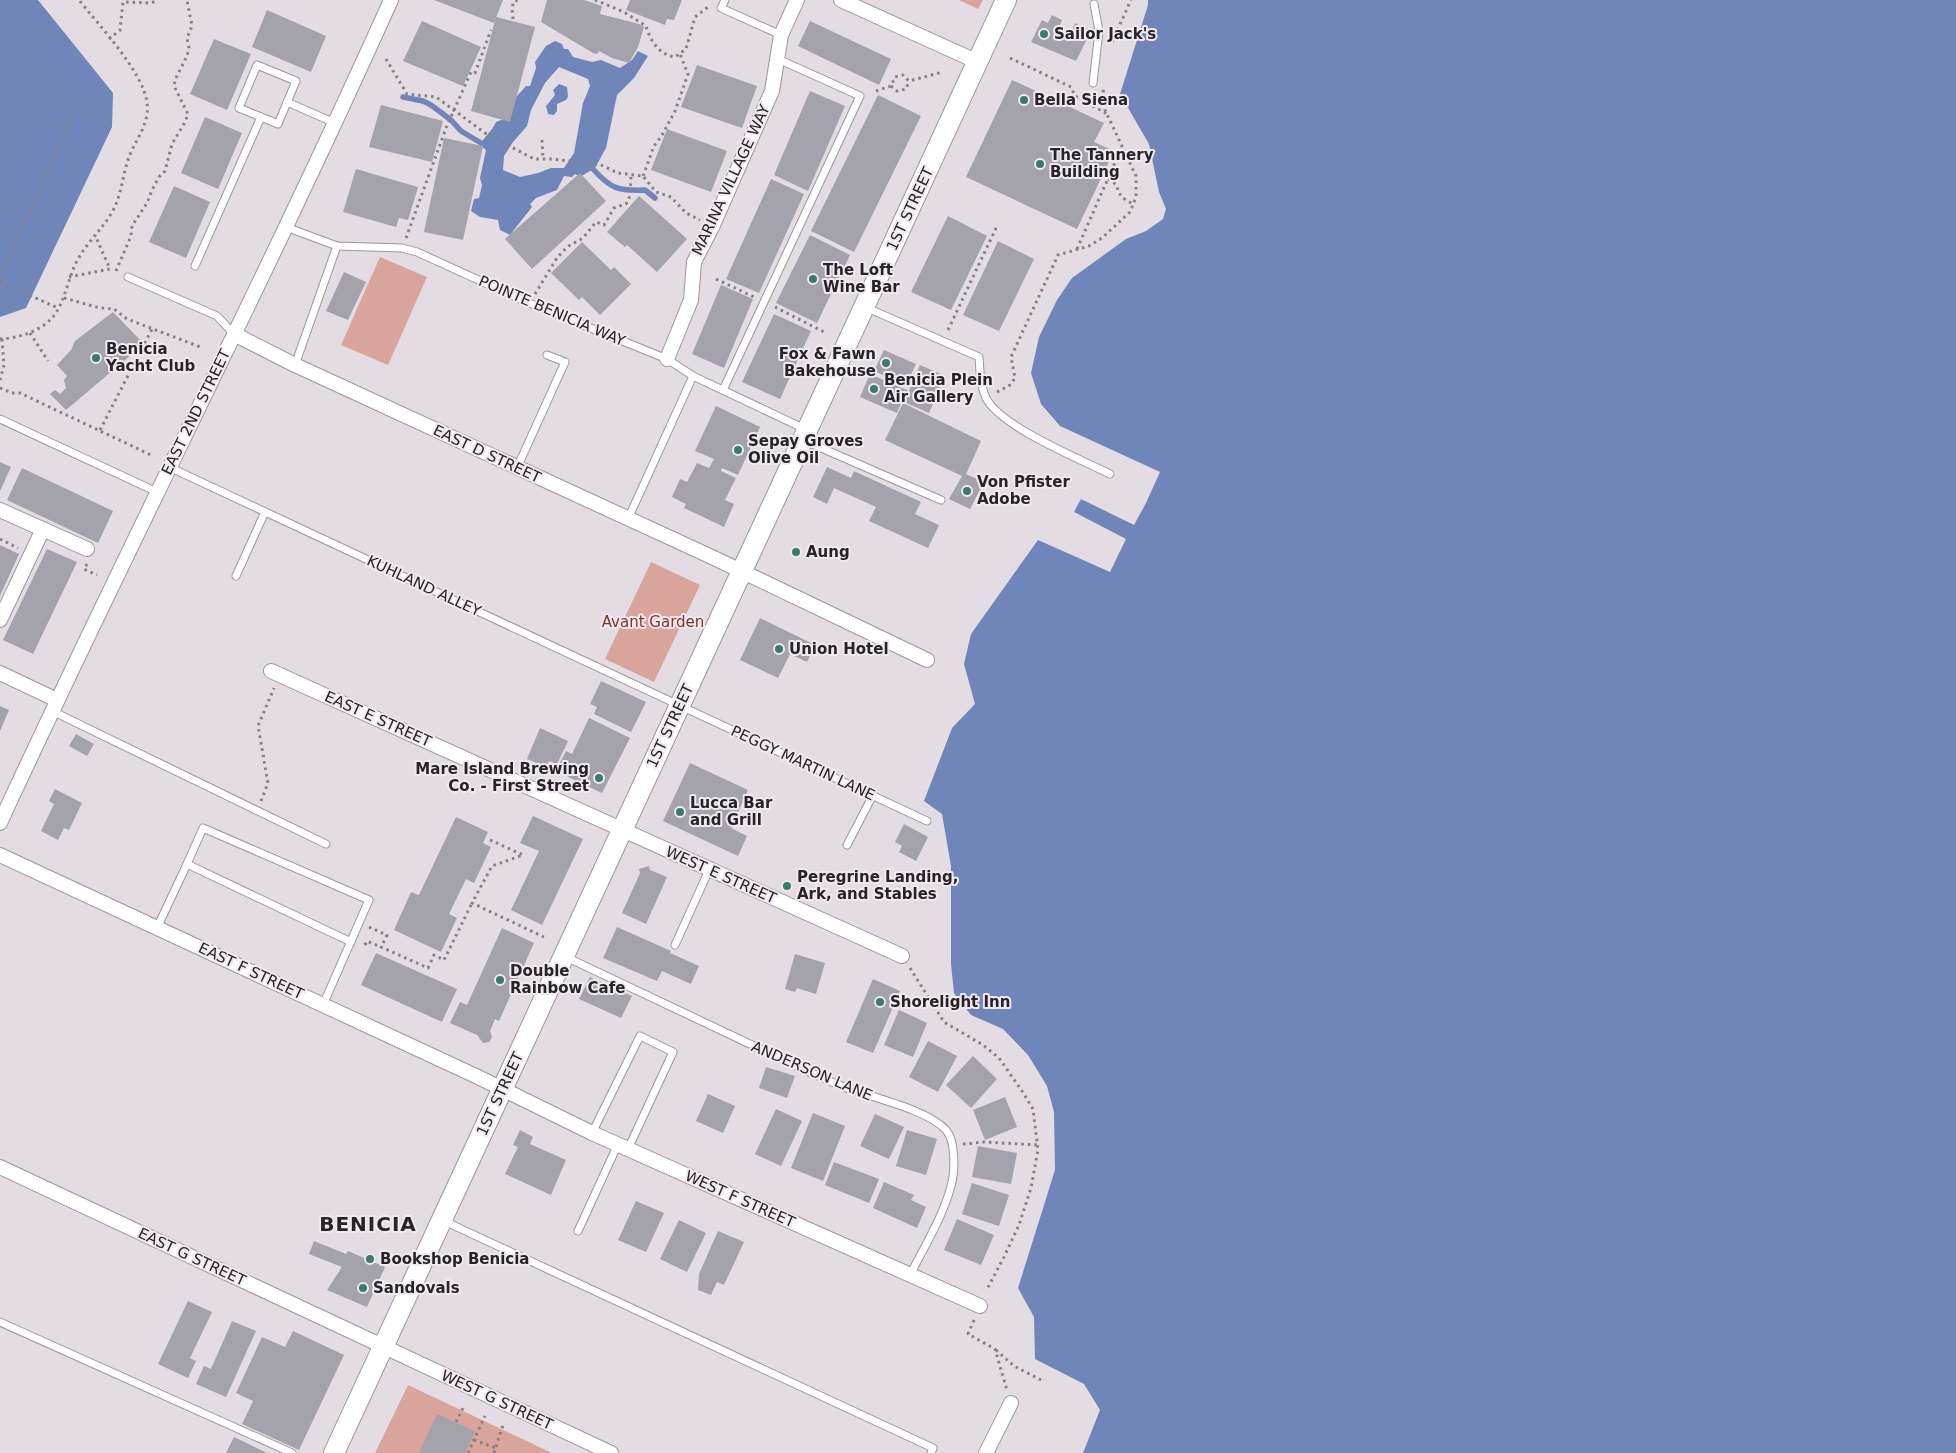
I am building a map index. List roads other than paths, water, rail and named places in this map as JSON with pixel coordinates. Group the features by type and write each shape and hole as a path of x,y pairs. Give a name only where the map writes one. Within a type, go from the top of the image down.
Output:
{"main road":[{"name":"1ST STREET","path":"334,1453 1006,0"}],"street":[{"name":"EAST 2ND STREET","path":"0,823 54,705 224,358 391,0"},
{"name":"MARINA VILLAGE WAY","path":"667,359 691,300 694,262 713,226 772,91 781,35 797,0"},
{"path":"841,0 978,62"},
{"name":"EAST D STREET","path":"234,334 295,365 927,660"},
{"path":"0,510 43,529 85,555"},
{"path":"0,620 43,529"},
{"path":"0,673 54,705"},
{"name":"EAST E STREET","path":"276,673 622,830"},
{"name":"WEST E STREET","path":"622,830 902,956"},
{"name":"EAST F STREET","path":"0,855 323,1004 502,1090"},
{"name":"WEST F STREET","path":"502,1090 592,1133 980,1306"},
{"name":"EAST G STREET","path":"0,1167 383,1347"},
{"name":"WEST G STREET","path":"383,1347 611,1453"},
{"path":"986,1453 1010,1403"}],"lane":[{"path":"725,0 721,8 781,35"},
{"path":"1093,83 1099,31 1094,4"},
{"path":"723,390 860,96 778,60"},
{"path":"258,65 296,82 287,102 278,124 239,108 258,65"},
{"path":"287,102 335,123"},
{"path":"195,266 260,117"},
{"name":"POINTE BENICIA WAY","path":"286,227 337,246 402,248 417,252 529,303 667,359 693,376 723,390 805,435 940,500"},
{"path":"295,365 337,246"},
{"path":"128,277 217,316 234,334"},
{"path":"864,307 978,357 980,382 987,399 997,412 1022,430 1110,474"},
{"path":"517,468 564,362 547,355"},
{"path":"628,519 693,376"},
{"path":"0,419 157,492"},
{"name":"KUHLAND ALLEY","path":"169,467 680,705"},
{"path":"236,576 265,512"},
{"path":"54,705 257,811 326,844"},
{"name":"PEGGY MARTIN LANE","path":"680,705 927,820"},
{"path":"847,845 873,795"},
{"path":"157,928 203,828 368,900 323,1004"},
{"path":"187,864 351,942"},
{"path":"675,945 709,870"},
{"name":"ANDERSON LANE","path":"564,955 807,1071 846,1088 914,1111 932,1120 947,1131 952,1145 954,1167 952,1185 910,1276"},
{"path":"578,1231 673,1052 640,1036 592,1133"},
{"path":"442,1220 933,1448 931,1453"},
{"path":"0,1322 292,1453"}],"water":[{"path":"0,0 38,0 113,93 112,127 26,308 0,317"},
{"path":"1148,0 1956,0 1956,1453 1083,1453 1100,1410 1084,1384 1035,1359 1034,1317 1018,1288 1055,1170 1054,1112 1047,1086 1028,1055 1003,1029 971,1015 954,993 951,964 951,866 942,814 924,801 952,728 975,704 964,664 971,634 1038,540 1110,572 1126,539 1074,512 1081,499 1134,525 1160,472 1060,426 1041,404 1031,373 1039,337 1057,300 1072,278 1126,239 1146,231 1163,219 1166,209 1159,192 1149,144 1120,94"},
{"path":"555,41 562,44 564,49 568,49 573,57 592,62 601,60 620,68 632,60 638,51 648,56 634,78 617,95 606,148 595,168 580,177 575,174 572,177 564,176 557,190 536,198 530,204 532,207 510,235 500,230 498,220 480,217 471,211 474,199 479,198 482,185 480,178 486,150 480,145 496,122 504,119 508,106 526,86 530,86 536,68 535,62 546,46","holes":["559,67 588,79 590,86 583,103 574,153 564,168 551,168 520,177 503,170 504,156 527,126 531,110 545,83"]},
{"path":"559,84 567,87 568,97 557,104 557,111 554,115 548,114 546,106 555,95 553,90"}],"waterway":[{"path":"403,97 423,101 431,105 451,120 461,131 481,143"},
{"path":"593,169 610,185 621,189 645,190 655,198"}],"place":[{"name":"Sailor Jack's","path":"1044,34"},
{"name":"Bella Siena","path":"1024,100"},
{"name":"The Tannery Building","path":"1040,164"},
{"name":"The Loft Wine Bar","path":"813,279"},
{"name":"Benicia Yacht Club","path":"96,358"},
{"name":"Fox & Fawn Bakehouse","path":"886,363"},
{"name":"Benicia Plein Air Gallery","path":"874,389"},
{"name":"Sepay Groves Olive Oil","path":"738,450"},
{"name":"Von Pfister Adobe","path":"967,491"},
{"name":"Aung","path":"796,552"},
{"name":"Union Hotel","path":"779,649"},
{"name":"Mare Island Brewing Co. - First Street","path":"599,778"},
{"name":"Lucca Bar and Grill","path":"680,812"},
{"name":"Peregrine Landing, Ark, and Stables","path":"787,886"},
{"name":"Double Rainbow Cafe","path":"500,980"},
{"name":"Shorelight Inn","path":"880,1002"},
{"name":"Bookshop Benicia","path":"370,1259"},
{"name":"Sandovals","path":"363,1288"}],"district":[{"name":"BENICIA","path":"368,1224"}],"park label":[{"name":"Avant Garden","path":"653,622"}]}
